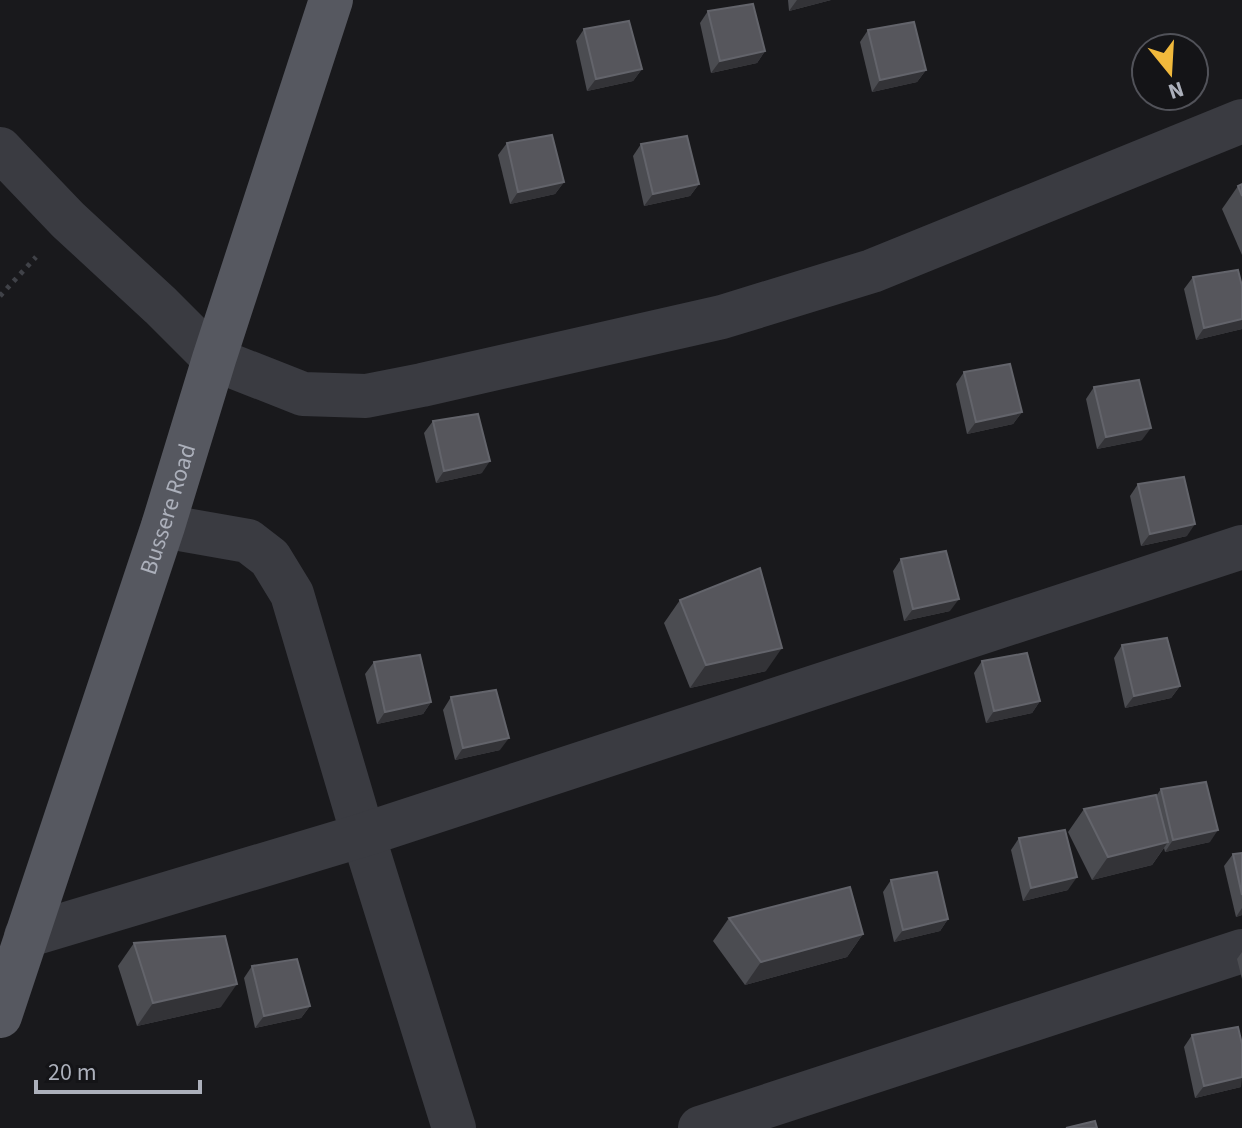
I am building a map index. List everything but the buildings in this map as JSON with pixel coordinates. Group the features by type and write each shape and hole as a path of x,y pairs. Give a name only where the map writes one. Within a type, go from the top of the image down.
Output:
{"main road":[{"name":"Bussere Road","path":"0,1016 163,526 331,0"}],"street":[{"path":"0,149 68,220 214,359 303,394 366,396 722,317 872,271 1242,121"},
{"path":"163,526 248,541 270,558 292,594 454,1128"},
{"path":"26,936 363,835 1242,547"},
{"path":"700,1128 1242,951"}]}
